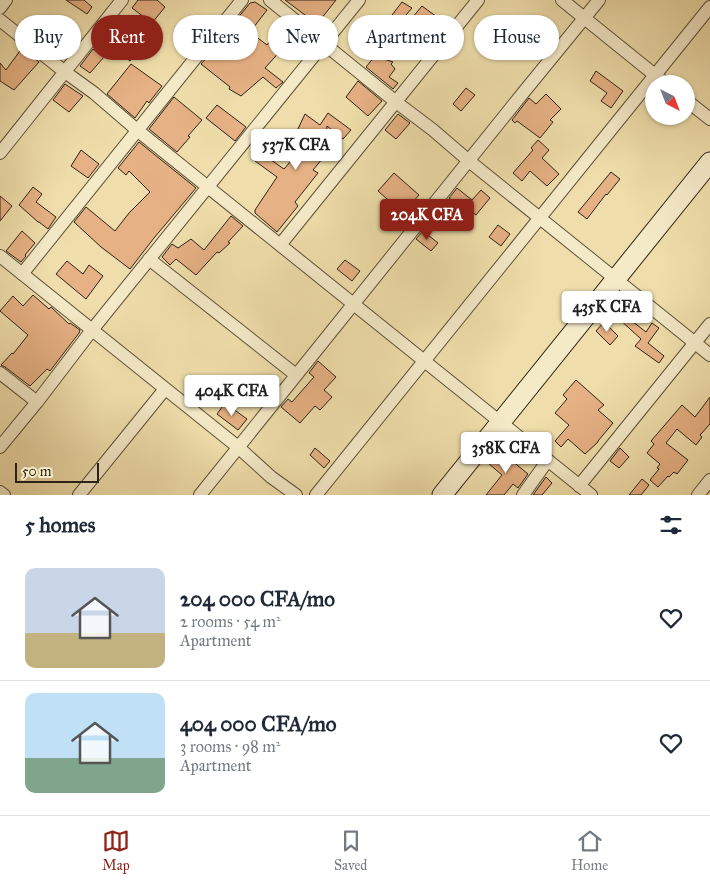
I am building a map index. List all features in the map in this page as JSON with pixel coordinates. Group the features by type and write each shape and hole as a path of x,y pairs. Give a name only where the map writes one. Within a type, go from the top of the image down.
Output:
{"street":[{"path":"0,8 6,0"},
{"path":"0,153 122,0"},
{"path":"22,274 242,0"},
{"path":"270,0 289,15"},
{"path":"338,26 359,0"},
{"path":"280,246 478,0"},
{"path":"562,0 655,75 710,7"},
{"path":"200,495 599,0"},
{"path":"0,20 94,93 280,246 591,495"},
{"path":"338,54 710,354"},
{"path":"0,447 310,60"},
{"path":"316,495 645,87"},
{"path":"695,107 710,119"},
{"path":"442,495 710,162"},
{"path":"0,256 296,495"},
{"path":"149,259 296,375"},
{"path":"579,486 710,324"},
{"path":"0,373 37,402"},
{"path":"79,495 165,389"},
{"path":"523,495 548,460"},
{"path":"698,495 710,480"},
{"path":"0,492 4,495"}],"building":[{"path":"66,0 84,0 92,7 87,14"},
{"path":"138,0 157,0 165,7 158,15 141,15 132,8"},
{"path":"285,0 336,0 324,15 305,15"},
{"path":"255,2 267,10 258,22 258,15 240,15 250,3"},
{"path":"402,2 412,8 406,15 392,15"},
{"path":"422,6 434,15 414,15"},
{"path":"258,38 267,45 268,44 268,60 272,60 265,68 283,82 276,88 263,77 241,96 229,89 230,87 201,64 204,60 258,60"},
{"path":"91,52 91,60 101,60 90,73 80,66"},
{"path":"15,58 15,60 37,60 39,62 14,90 0,81 0,63 6,70"},
{"path":"372,60 393,62 391,64 395,69 389,77 398,83 393,89 366,67"},
{"path":"131,64 162,86 149,103 147,101 135,118 107,94"},
{"path":"596,71 623,91 611,108 601,101 607,93 590,81"},
{"path":"358,81 382,101 368,116 346,97"},
{"path":"65,84 83,96 69,112 53,100"},
{"path":"466,88 475,95 461,111 453,104"},
{"path":"546,94 561,109 550,120 553,122 540,138 517,121 515,123 512,120 529,98 536,104"},
{"path":"174,97 202,120 177,152 149,129"},
{"path":"217,105 246,127 235,141 206,118"},
{"path":"328,113 351,130 343,139 327,126 326,147 328,152 313,170 318,173 295,202 298,206 277,232 255,213 255,210 277,177 255,161 261,153 284,169 308,141 296,133 305,114 320,125"},
{"path":"398,114 410,123 396,139 385,130"},
{"path":"538,140 549,150 542,158 559,174 547,186 530,171 522,181 513,173 533,150 531,148"},
{"path":"139,142 196,188 130,269 101,247 74,222 86,207 115,231 129,213 150,192 129,171 126,175 118,168"},
{"path":"81,150 99,164 88,178 71,166"},
{"path":"611,172 620,179 587,219 578,212"},
{"path":"394,173 419,195 403,213 378,191"},
{"path":"33,187 42,194 36,202 56,217 48,229 19,205"},
{"path":"457,188 472,200 481,190 490,198 476,215 463,205 461,207 449,198"},
{"path":"0,196 12,206 0,221"},
{"path":"231,216 243,226 228,242 230,243 219,253 217,252 196,275 176,259 170,265 162,257 172,244 178,248 191,239 204,250"},
{"path":"498,225 510,234 501,246 489,237"},
{"path":"22,231 35,243 21,262 6,251"},
{"path":"423,231 438,243 431,251 416,239"},
{"path":"345,260 360,271 352,281 337,269"},
{"path":"67,261 83,274 89,265 103,276 86,299 56,274"},
{"path":"33,295 49,309 51,307 69,324 80,330 50,371 47,369 30,386 1,365 13,354 28,335 0,311 13,296 23,306"},
{"path":"623,314 646,332 652,323 659,328 648,343 664,356 659,363 635,346 641,339 619,319"},
{"path":"604,322 618,336 610,345 596,331"},
{"path":"318,361 336,377 324,390 332,397 320,410 315,406 300,423 281,407 288,399 292,402 314,377 309,373"},
{"path":"576,380 604,405 598,410 613,423 598,442 585,454 568,439 561,447 555,441 569,425 555,413 567,399 563,395"},
{"path":"710,397 710,424 700,435 702,437 696,445 677,429 666,443 688,460 677,474 674,472 668,476 658,487 650,480 659,469 657,468 660,464 647,453 654,444 651,441 682,405 695,417"},
{"path":"225,403 247,419 238,430 217,414"},
{"path":"315,448 330,461 324,468 310,455"},
{"path":"620,448 629,457 619,468 610,461"},
{"path":"499,450 528,474 518,488 513,484 504,495 486,495 502,475 488,463"},
{"path":"546,477 552,483 542,495 533,495"},
{"path":"642,479 649,485 641,495 629,495"}]}
